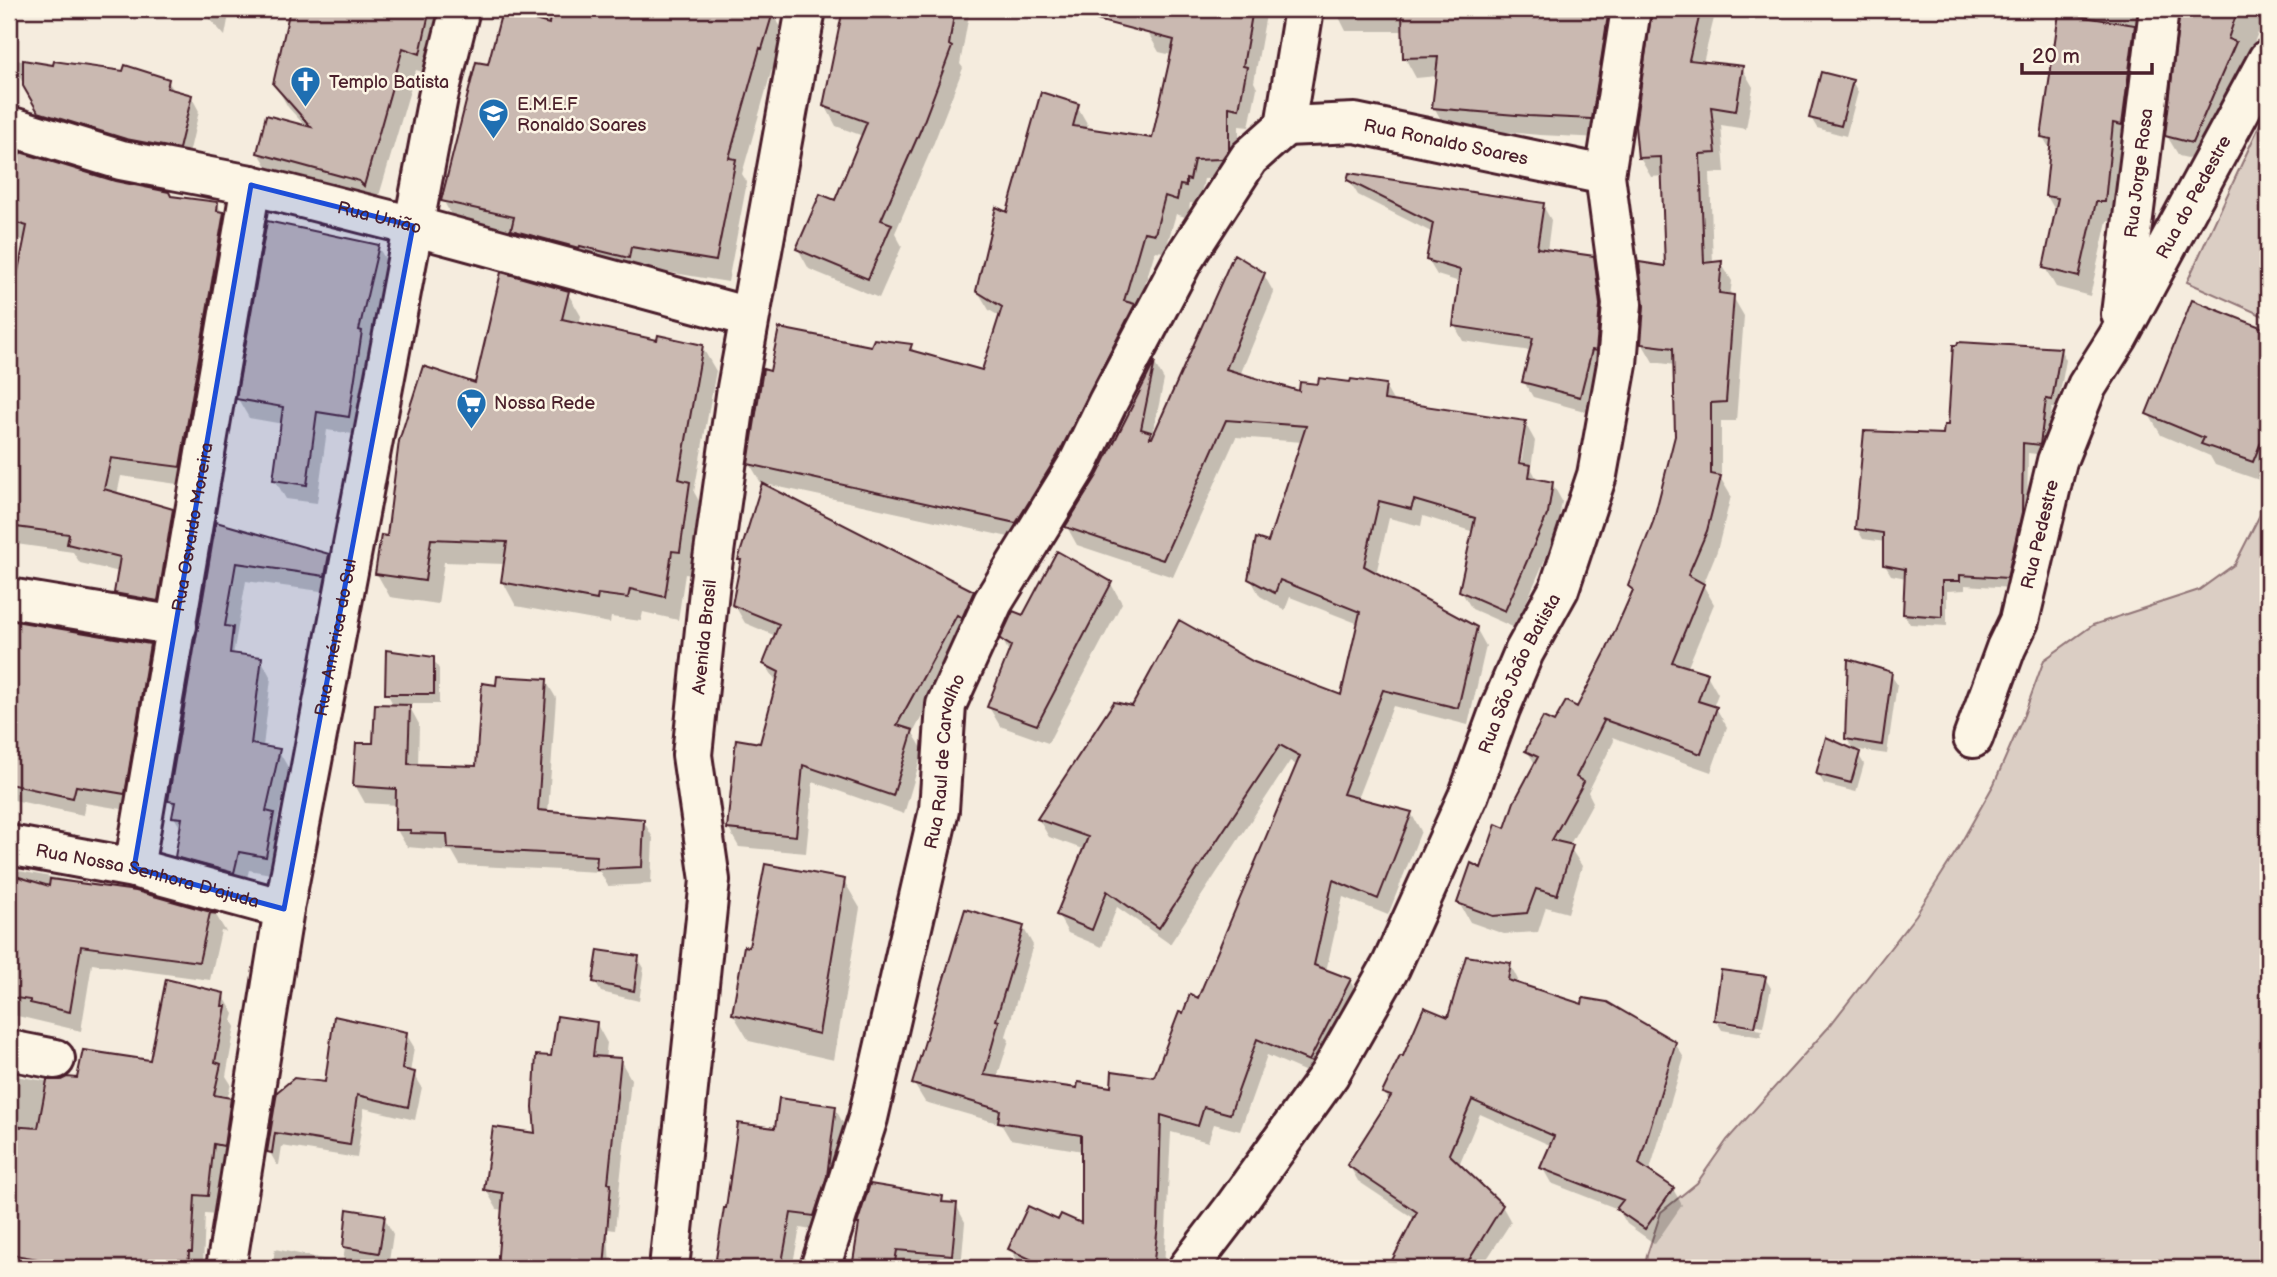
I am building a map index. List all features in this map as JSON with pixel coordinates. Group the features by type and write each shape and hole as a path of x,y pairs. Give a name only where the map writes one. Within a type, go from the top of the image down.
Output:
{"street":[{"name":"Rua América do Sul","path":"226,1268 284,909 438,97 460,9"},
{"name":"Avenida Brasil","path":"669,1268 710,880 692,755 718,515 749,317 806,9"},
{"path":"1285,126 1304,9"},
{"name":"Rua São João Batista","path":"1188,1268 1329,1075 1391,966 1469,794 1524,652 1559,589 1597,475 1618,364 1622,304 1605,174 1631,9"},
{"name":"Rua Jorge Rosa","path":"2118,337 2159,9"},
{"name":"Rua do Pedestre","path":"2118,337 2268,59"},
{"name":"Rua Ronaldo Soares","path":"1285,126 1355,123 1605,174"},
{"name":"Rua União","path":"9,126 121,160 251,185 414,226 749,317"},
{"name":"Rua Raul de Carvalho","path":"820,1268 868,1118 939,810 946,705 993,602 1078,464 1183,260 1249,158 1285,126"},
{"name":"Rua Osvaldo Moreira","path":"134,868 251,185"},
{"name":"Rua Pedestre","path":"1973,738 2006,648 2019,621 2057,461 2087,386 2118,337"},
{"path":"9,598 177,626"},
{"name":"Rua Nossa Senhora D'ajuda","path":"9,845 134,868 284,909"},
{"path":"9,1050 55,1059"}],"highlighted area":[{"path":"251,185 413,226 284,909 134,868"}],"shaded area":[{"path":"2268,107 2268,318 2187,282"},
{"path":"2268,499 2268,1268 1645,1268 1661,1212 1697,1183 1727,1140 1828,1028 1916,915 1994,784 2044,660 2093,625 2199,590 2235,564"}],"building":[{"path":"290,9 430,9 420,54 403,48 364,186 359,181 257,153 266,115 311,127 273,84"},
{"path":"551,9 774,9 762,49 760,48 729,158 736,159 716,261 631,247 629,258 580,246 579,248 511,230 514,217 441,201 476,62 488,64 502,11 549,24"},
{"path":"843,9 955,9 949,45 952,47 921,129 881,220 892,224 868,279 796,249 820,194 835,200 867,122 823,106"},
{"path":"1098,9 1253,9 1243,66 1247,67 1239,109 1229,107 1229,149 1222,159 1194,160 1190,180 1186,179 1186,186 1180,185 1177,200 1165,196 1155,234 1144,232 1124,301 1135,304 1059,453 1016,523 748,464 763,369 770,371 779,328 871,346 874,339 912,344 910,350 982,370 1002,307 976,291 996,207 1007,212 1041,92 1079,104 1073,126 1152,138 1174,40 1097,20"},
{"path":"1402,9 1609,9 1592,119 1432,108 1438,57 1403,58"},
{"path":"1652,9 1701,9 1689,60 1743,66 1736,111 1711,107 1716,153 1700,154 1704,263 1722,261 1719,293 1734,295 1726,402 1711,403 1711,474 1721,476 1707,531 1688,575 1704,584 1672,662 1708,673 1698,701 1717,707 1701,754 1602,719 1604,721 1576,777 1584,782 1552,840 1573,845 1557,895 1536,889 1527,913 1493,916 1457,903 1471,863 1481,868 1496,824 1505,828 1514,802 1538,757 1525,751 1543,717 1554,722 1566,701 1577,707 1606,651 1633,590 1628,586 1653,522 1675,436 1673,348 1641,344 1644,306 1639,262 1665,266 1661,157 1638,158 1635,126"},
{"path":"2180,9 2238,9 2228,39 2236,42 2192,143 2165,136"},
{"path":"2059,13 2135,25 2122,125 2113,123 2105,202 2096,202 2079,277 2043,268 2058,198 2045,196 2051,139 2041,137"},
{"path":"23,60 53,65 54,61 123,71 125,65 169,79 167,88 192,95 179,149 126,139 38,112 23,86"},
{"path":"1821,72 1853,80 1841,126 1809,118"},
{"path":"20,152 115,181 169,192 171,196 218,202 217,211 224,212 180,467 111,458 104,489 173,509 158,601 114,593 120,557 67,544 69,534 9,526 9,364 17,323 9,320 9,316 27,226 10,221 14,177"},
{"path":"1349,173 1544,203 1537,248 1594,256 1600,305 1596,351 1592,350 1580,397 1522,382 1533,338 1453,326 1460,270 1426,260 1433,223 1347,180"},
{"path":"267,221 379,245 359,330 362,331 349,417 317,412 307,485 273,480 283,407 236,399"},
{"path":"1234,254 1265,273 1226,369 1299,391 1300,382 1318,384 1319,378 1386,384 1384,400 1526,421 1519,463 1531,465 1529,477 1553,482 1548,513 1505,611 1459,591 1475,518 1414,500 1411,509 1379,501 1364,566 1477,627 1458,708 1383,690 1343,794 1412,812 1378,899 1333,880 1314,965 1351,979 1309,1061 1257,1039 1230,1114 1204,1107 1198,1126 1161,1115 1158,1226 1153,1268 1050,1268 1008,1249 1028,1206 1058,1220 1061,1214 1081,1223 1081,1135 998,1122 1000,1110 912,1084 965,909 1024,926 996,1020 999,1021 984,1075 1077,1088 1078,1082 1111,1087 1112,1071 1154,1077 1179,1012 1183,1013 1190,994 1198,998 1300,756 1280,745 1159,928 1107,891 1092,930 1056,915 1088,837 1037,819 1114,702 1132,706 1179,620 1254,662 1341,695 1360,612 1280,580 1275,593 1248,579 1256,538 1268,542 1306,426 1226,420 1163,560 1065,527 1098,474 1155,361 1141,429 1151,432 1152,438"},
{"path":"501,272 569,291 562,319 657,340 658,335 703,345 679,479 690,482 680,552 672,551 665,597 630,589 628,598 598,594 597,600 501,582 507,542 431,539 425,581 375,574 381,535 387,536 399,441 423,366 475,383"},
{"path":"2192,300 2268,330 2268,425 2253,462 2201,444 2204,438 2146,414"},
{"path":"1958,342 2061,348 2052,400 2046,399 2040,445 2023,443 2022,512 2007,578 1960,575 1960,581 1942,581 1942,617 1903,614 1905,569 1883,565 1883,533 1855,529 1864,431 1943,434 1944,425 1948,425 1953,345"},
{"path":"762,483 974,591 962,618 957,615 897,725 913,730 893,796 803,765 796,836 727,829 736,739 760,743 779,672 763,664 779,624 732,605 741,560 738,560"},
{"path":"216,522 329,554 325,576 236,563 225,626 233,627 230,653 262,657 251,744 280,749 266,811 274,813 266,857 239,852 234,873 175,857 182,818 172,817 175,802 168,801"},
{"path":"1057,551 1112,582 1037,725 987,707 1011,646 1000,639 1013,611 1023,615"},
{"path":"9,620 150,644 125,794 76,786 73,798 9,784"},
{"path":"386,650 434,657 434,694 385,694"},
{"path":"1848,659 1892,672 1882,745 1845,739"},
{"path":"497,676 547,679 538,810 644,819 642,867 596,869 597,856 448,848 447,834 395,830 396,789 353,786 356,743 373,743 375,704 410,705 408,764 476,766 482,683 496,685"},
{"path":"1826,737 1860,752 1851,783 1816,774"},
{"path":"765,864 845,879 819,1034 732,1014 744,946 749,947"},
{"path":"9,874 49,886 50,879 136,891 218,914 210,913 199,962 81,946 70,1012 30,1003 30,1000 9,997"},
{"path":"598,950 639,956 634,991 593,982"},
{"path":"1466,956 1511,963 1508,980 1582,1004 1583,998 1607,1002 1676,1042 1639,1164 1674,1188 1645,1229 1616,1209 1623,1200 1540,1168 1554,1136 1472,1100 1449,1154 1503,1205 1464,1268 1388,1268 1417,1212 1347,1165 1391,1096 1382,1093 1400,1056 1403,1056 1424,1007 1448,1017"},
{"path":"1721,970 1766,976 1755,1027 1714,1020"},
{"path":"166,979 224,993 222,1006 226,1006 215,1062 221,1064 214,1095 231,1098 224,1146 214,1144 208,1196 195,1195 192,1252 189,1252 188,1268 43,1268 44,1260 9,1254 9,1126 38,1128 47,1080 77,1078 83,1050 150,1060"},
{"path":"334,1016 407,1032 402,1069 415,1072 408,1107 357,1095 350,1145 275,1133 272,1153 267,1152 277,1092 294,1078 325,1082"},
{"path":"557,1016 597,1022 593,1056 621,1058 608,1183 611,1184 604,1268 497,1268 503,1193 484,1190 493,1127 535,1133 533,1107 536,1055 551,1056"},
{"path":"779,1098 836,1106 827,1176 814,1216 791,1213 781,1268 716,1259 738,1123 775,1128"},
{"path":"870,1184 943,1196 942,1202 957,1203 952,1255 897,1250 894,1268 852,1268 857,1224"},
{"path":"347,1209 385,1215 379,1253 343,1247"}],"place":[{"name":"Templo Batista","path":"306,109"},
{"name":"E.M.E.F Ronaldo Soares","path":"494,141"},
{"name":"Nossa Rede","path":"471,430"}]}
